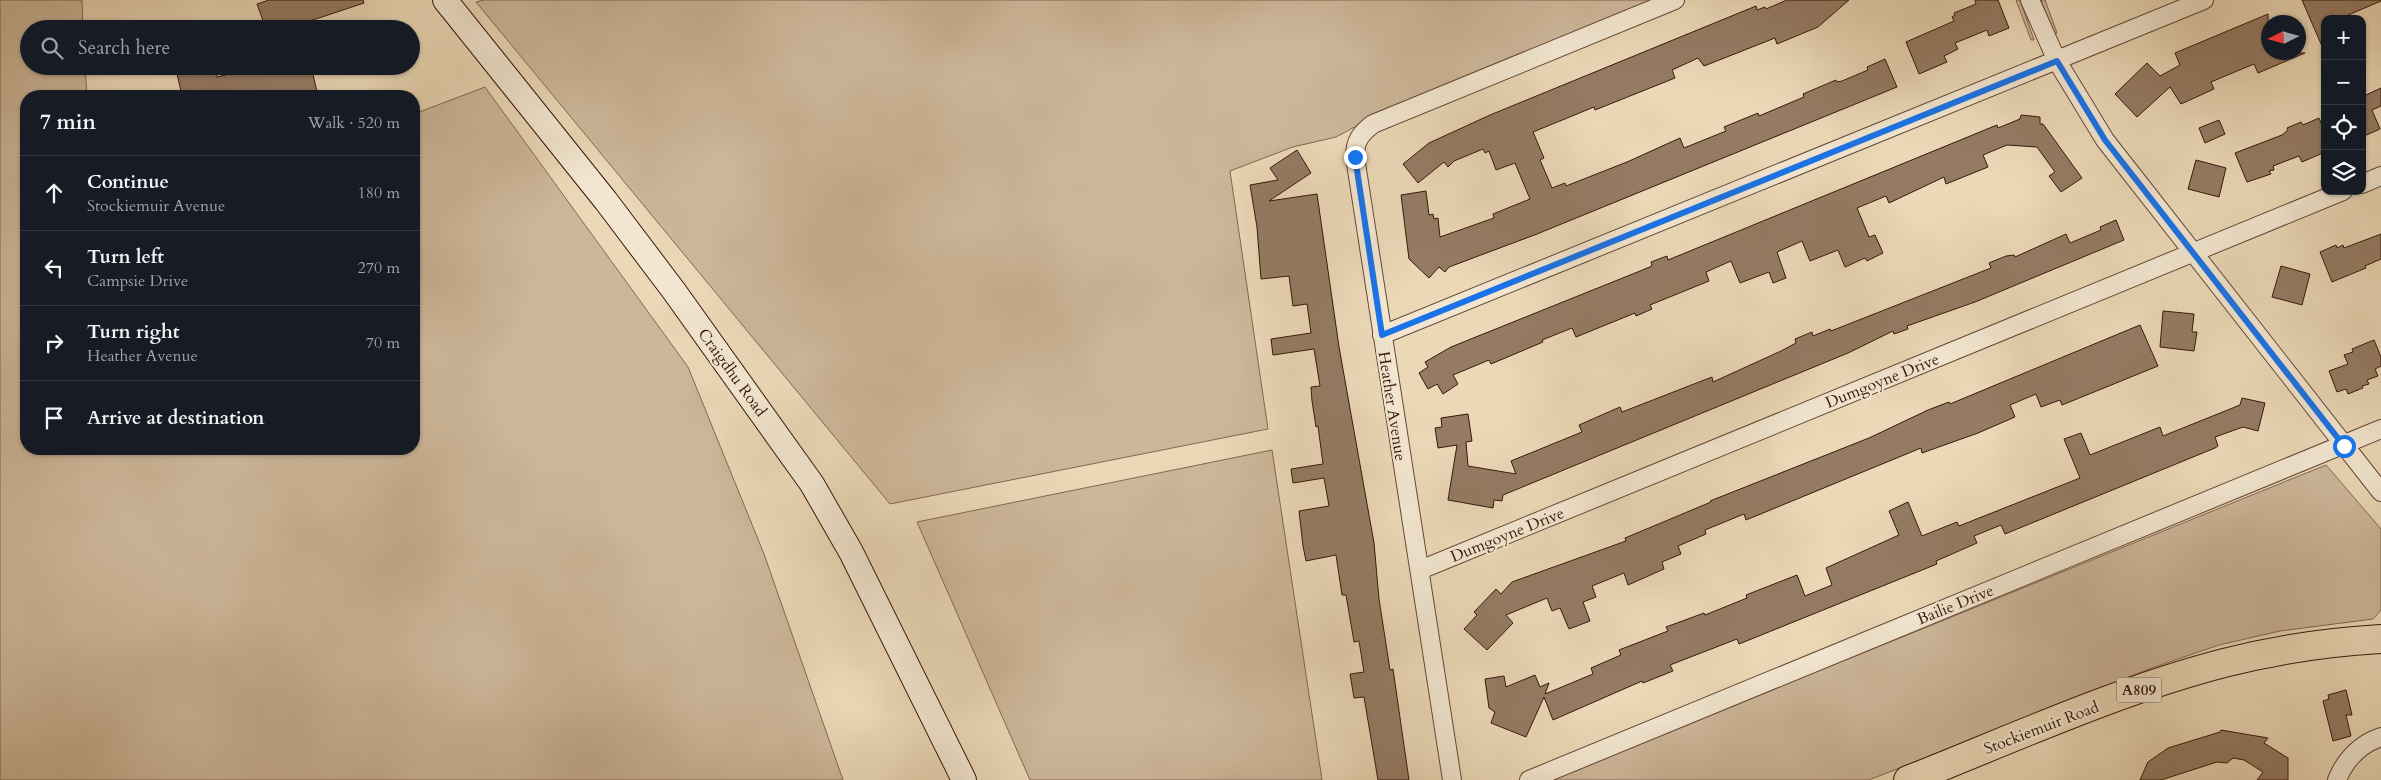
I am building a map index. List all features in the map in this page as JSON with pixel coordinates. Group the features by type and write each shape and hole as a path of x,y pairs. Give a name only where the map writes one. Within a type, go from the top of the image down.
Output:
{"main road":[{"name":"Craigdhu Road","path":"445,0 663,276 812,484 850,552 964,780"},
{"name":"Stockiemuir Road","path":"1908,780 2144,688 2224,663 2282,650 2347,641 2381,639"}],"street":[{"name":"Heather Avenue","path":"1452,780 1382,335 1355,157 1355,144 1361,133 1373,124 1675,0"},
{"path":"2030,0 2057,61 2105,140 2381,492"},
{"path":"1382,335 2204,0"},
{"path":"2366,182 2381,176"},
{"name":"Dumgoyne Drive","path":"1420,570 2333,195"},
{"name":"Bailie Drive","path":"1529,780 2344,446 2381,429"},
{"path":"2337,780 2343,765 2368,742 2381,737"}],"shaded area":[{"path":"0,0 82,0 83,20 20,20 20,75 86,75 87,90 20,90 20,455 420,455 420,112 485,87 688,367 764,554 843,780 0,780"},
{"path":"484,0 1656,0 1388,109 1336,137 1293,147 1230,171 1268,429 890,504 476,2"},
{"path":"2016,0 2020,0 2034,40 2031,40"},
{"path":"2041,0 2045,0 2057,33 2054,34"},
{"path":"1272,450 1322,780 1030,780 917,522"},
{"path":"2326,465 2381,529 2381,610 2373,619 2280,631 2219,645 2149,669 1869,780 1550,780"}],"building":[{"path":"269,0 363,0 364,3 313,20 263,20 257,4"},
{"path":"1787,0 1849,0 1818,27 1777,44 1775,38 1704,66 1698,58 1672,70 1675,78 1595,110 1594,107 1533,132 1544,158 1540,160 1552,188 1565,183 1566,186 1627,162 1680,138 1684,148 1726,131 1724,127 1758,113 1759,116 1804,97 1803,94 1836,80 1837,82 1842,81 1868,70 1867,67 1885,59 1897,87 1537,234 1449,267 1445,272 1439,267 1429,278 1409,259 1401,195 1426,191 1429,215 1433,214 1434,219 1438,218 1440,237 1494,218 1493,214 1530,199 1515,163 1496,170 1489,151 1485,153 1483,149 1454,161 1448,167 1444,162 1418,183 1403,164 1429,143 1490,115 1756,6 1757,10 1765,7 1766,9"},
{"path":"1975,0 1998,0 2009,28 1989,36 1987,30 1955,43 1958,49 1944,56 1947,62 1919,74 1906,42 1954,21 1952,17 1955,15 1954,13 1976,4"},
{"path":"2302,0 2381,0 2348,15 2321,15 2321,44"},
{"path":"2261,17 2261,60 2289,60 2258,73 2254,64 2211,82 2214,89 2181,104 2170,87 2137,117 2115,94 2147,63 2160,76 2180,65 2175,53"},
{"path":"177,75 216,75 217,77 225,75 313,75 317,90 181,90"},
{"path":"2381,88 2381,106 2372,110 2380,129 2366,135 2366,95"},
{"path":"2021,115 2040,117 2040,124 2043,124 2082,178 2061,192 2049,176 2055,172 2037,147 2007,145 1983,155 1988,167 1946,184 1944,177 1889,203 1886,196 1857,208 1869,237 1875,235 1883,253 1867,261 1865,258 1845,267 1838,250 1810,261 1802,241 1777,252 1786,278 1773,283 1769,272 1740,283 1731,261 1706,272 1709,281 1650,305 1652,309 1636,316 1635,313 1576,337 1572,328 1491,364 1489,360 1453,375 1458,384 1443,394 1437,384 1428,389 1419,373 1428,367 1425,362 1451,347 1652,266 1651,262 1667,256 1668,260 1997,125 1998,128 2020,119"},
{"path":"2319,118 2321,123 2321,154 2302,162 2299,156 2273,166 2274,170 2269,171 2271,174 2247,182 2235,153 2282,135 2288,130 2287,128 2301,122 2303,125"},
{"path":"2219,120 2225,134 2205,143 2199,128"},
{"path":"1297,150 1311,173 1269,201 1317,194 1339,347 1374,543 1379,599 1390,670 1393,669 1409,780 1378,780 1364,697 1354,698 1350,674 1364,672 1359,641 1354,642 1346,595 1342,595 1336,555 1306,561 1303,546 1299,511 1329,506 1324,478 1293,483 1291,469 1323,464 1311,387 1320,386 1314,349 1273,355 1271,339 1311,333 1307,304 1293,306 1289,276 1261,279 1257,227 1250,185 1278,180 1270,168"},
{"path":"2196,160 2226,168 2219,197 2188,189"},
{"path":"2116,220 2124,240 1975,302 1907,326 1908,329 1894,334 1893,331 1848,353 1503,495 1502,501 1494,500 1493,508 1448,500 1457,445 1438,448 1435,428 1442,427 1441,418 1468,414 1472,441 1466,442 1468,466 1516,474 1511,461 1582,432 1579,425 1620,407 1622,412 1712,377 1713,382 1781,351 1796,343 1795,339 1812,332 1813,336 1830,329 1831,331 1991,268 1989,263 2006,256 2014,255 2015,257 2066,234 2070,243 2101,230 2100,227"},
{"path":"2381,234 2381,259 2365,266 2366,268 2332,282 2320,252 2336,245 2337,248 2343,245 2344,248"},
{"path":"2281,266 2310,274 2302,305 2272,297"},
{"path":"2163,311 2194,314 2192,332 2197,332 2194,351 2160,347"},
{"path":"2140,325 2158,366 2062,405 2060,400 2041,407 2036,394 2010,405 2015,417 1978,433 1922,453 1921,448 1746,520 1744,514 1705,530 1706,534 1678,546 1681,554 1662,562 1664,569 1628,585 1624,573 1592,586 1596,597 1583,602 1590,621 1569,629 1560,608 1552,611 1547,598 1506,615 1513,623 1487,650 1464,629 1477,615 1474,612 1496,589 1501,594 1512,582 1626,541 1625,538 1710,501 1869,438 1928,410 1949,402 1950,404"},
{"path":"2374,340 2381,357 2381,366 2375,369 2378,376 2367,380 2369,384 2362,386 2363,388 2348,394 2346,389 2337,392 2329,371 2348,364 2344,355 2353,352 2352,349"},
{"path":"2242,398 2265,403 2258,431 2243,427 2215,437 2218,446 2215,448 2005,534 2001,525 1974,536 1977,543 1936,561 1937,564 1739,644 1737,639 1670,665 1673,671 1643,683 1642,681 1553,720 1544,697 1526,737 1491,723 1495,712 1489,708 1485,679 1504,676 1506,687 1535,675 1540,687 1549,683 1545,694 1593,674 1591,668 1621,655 1619,650 1668,631 1666,627 1704,613 1705,615 1747,598 1746,595 1797,575 1805,596 1832,585 1826,568 1899,535 1889,511 1908,502 1922,536 1957,522 1959,526 2080,478 2064,439 2081,433 2090,455 2160,427 2163,436 2240,405"},
{"path":"2346,690 2352,715 2346,715 2351,736 2333,741 2323,701 2329,699 2328,695"},
{"path":"2221,730 2268,738 2264,743 2288,758 2288,780 2257,780 2263,772 2244,760 2233,758 2227,763 2217,762 2161,780 2140,780 2148,762 2168,748 2220,732"}],"route":[{"path":"1355,157 1382,335 2057,61 2105,140 2344,446"}]}
